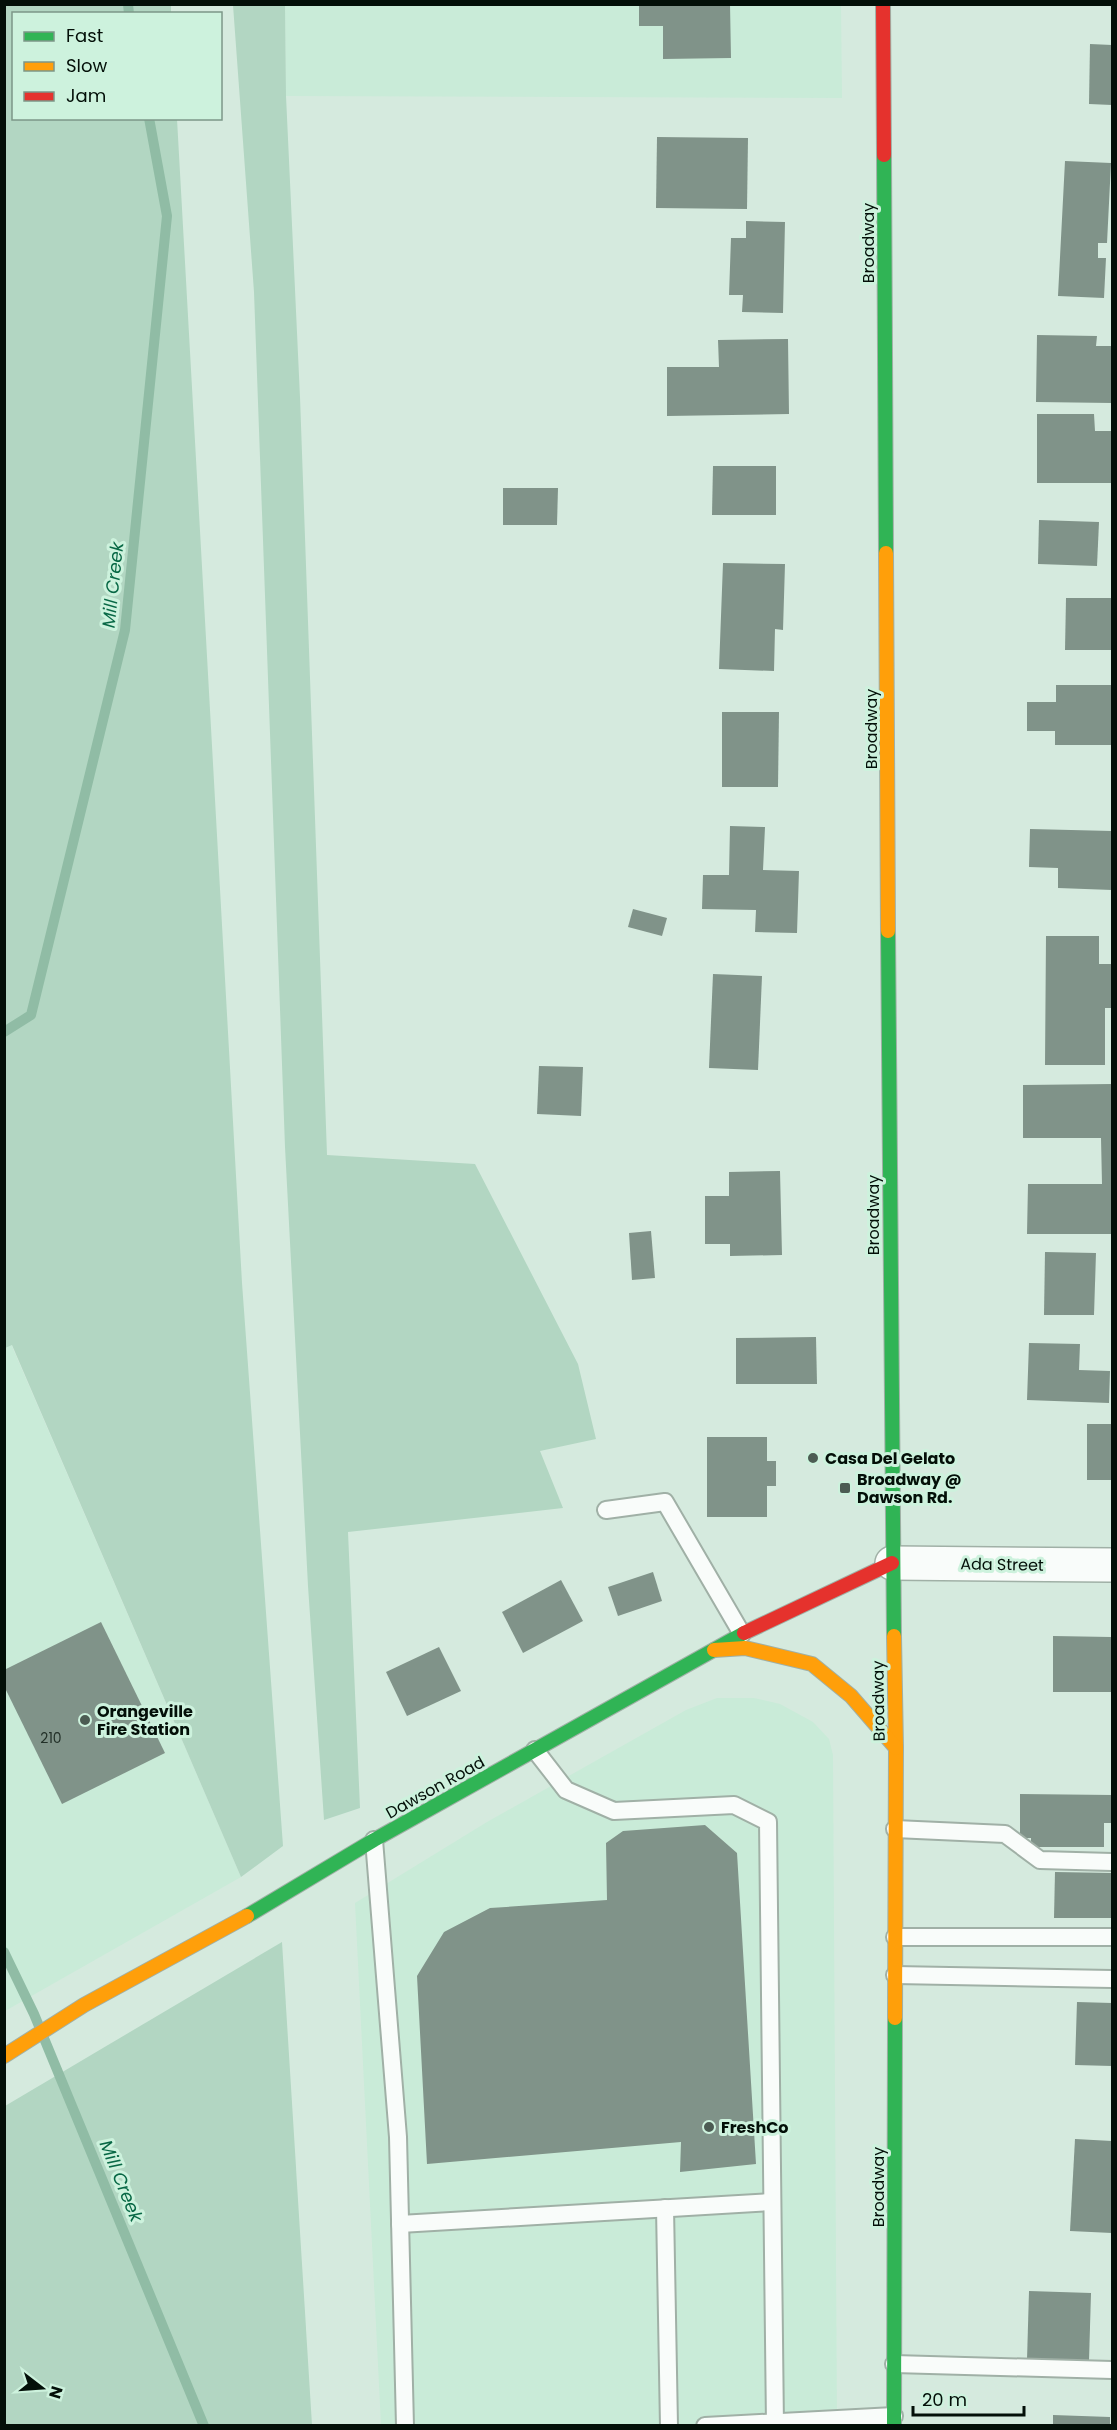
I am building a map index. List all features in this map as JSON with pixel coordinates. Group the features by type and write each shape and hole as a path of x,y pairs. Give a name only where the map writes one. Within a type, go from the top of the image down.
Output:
{"main road":[{"name":"Broadway","path":"883,4 892,1563 896,1748 894,2421"},
{"name":"Dawson Road","path":"6,2055 84,2005 233,1924 374,1840 742,1634 892,1563"},
{"path":"714,1650 745,1648 812,1664 851,1696 896,1748"}],"street":[{"name":"Ada Street","path":"892,1563 1113,1565"}],"lane":[{"path":"606,1510 665,1502 742,1634"},
{"path":"535,1750 566,1790 614,1811 734,1805 768,1822 775,2424"},
{"path":"895,1829 1005,1834 1040,1860 1113,1863"},
{"path":"374,1840 398,2137 405,2426"},
{"path":"895,1937 1113,1937"},
{"path":"895,1975 1113,1979"},
{"path":"400,2224 772,2202"},
{"path":"665,2208 669,2426"},
{"path":"894,2364 1113,2370"},
{"path":"705,2426 894,2421"}],"shaded area":[{"path":"5,4 171,5 171,12 12,12 12,120 177,120 242,1283 283,1846 241,1877 12,1345 5,1348"},
{"path":"233,5 285,5 286,96 300,397 327,1155 475,1164 578,1364 596,1439 540,1451 563,1508 348,1532 360,1808 324,1820 308,1586 285,1147 254,292"},
{"path":"285,5 841,5 842,98 286,96"},
{"path":"11,1344 241,1877 5,2011 4,1348"},
{"path":"717,1698 754,1698 780,1704 813,1722 829,1739 833,1755 837,2425 381,2425 355,1903 487,1822 686,1710"},
{"path":"282,1942 312,2425 5,2425 5,2106"}],"building":[{"path":"639,4 730,4 731,58 663,59 663,26 639,26"},
{"path":"1090,44 1112,45 1112,105 1089,104"},
{"path":"657,137 748,138 747,209 656,208"},
{"path":"1065,161 1111,163 1107,243 1098,243 1098,258 1106,258 1104,298 1058,296"},
{"path":"746,221 785,222 783,313 742,312 743,295 729,295 731,238 746,238"},
{"path":"1037,335 1097,336 1096,346 1112,346 1112,403 1036,402"},
{"path":"788,339 789,414 667,416 667,367 719,367 718,340"},
{"path":"1037,414 1094,414 1095,431 1112,431 1112,483 1037,483"},
{"path":"713,466 776,466 776,515 712,515"},
{"path":"503,488 558,488 557,525 503,525"},
{"path":"1039,520 1099,522 1097,566 1038,564"},
{"path":"723,563 785,564 783,630 775,629 774,671 719,669"},
{"path":"1066,598 1112,598 1112,650 1065,650"},
{"path":"1056,685 1112,685 1112,745 1055,745 1055,731 1027,731 1027,702 1056,702"},
{"path":"722,712 779,712 778,787 722,787"},
{"path":"730,826 765,827 763,870 799,871 797,933 755,932 756,910 702,909 703,875 729,875"},
{"path":"1030,829 1112,831 1112,890 1058,888 1058,868 1029,867"},
{"path":"633,909 667,918 662,936 628,927"},
{"path":"1046,936 1099,936 1099,964 1112,964 1112,1008 1105,1008 1105,1065 1045,1065"},
{"path":"713,974 762,976 758,1070 709,1068"},
{"path":"539,1066 583,1067 581,1116 537,1114"},
{"path":"1112,1084 1112,1234 1027,1234 1028,1184 1102,1184 1101,1138 1023,1138 1023,1085"},
{"path":"780,1171 782,1255 730,1256 730,1244 705,1244 705,1196 729,1196 729,1172"},
{"path":"651,1231 655,1278 632,1280 629,1233"},
{"path":"1045,1252 1096,1253 1094,1315 1044,1315"},
{"path":"816,1337 817,1384 736,1384 736,1338"},
{"path":"1029,1343 1080,1344 1079,1370 1110,1371 1109,1403 1027,1400"},
{"path":"1087,1424 1112,1424 1112,1480 1087,1480"},
{"path":"707,1437 767,1437 767,1461 776,1461 776,1486 767,1486 767,1517 707,1517"},
{"path":"653,1572 662,1601 618,1616 608,1587"},
{"path":"561,1580 583,1621 523,1653 502,1612"},
{"name":"Orangeville Fire Station","path":"101,1622 165,1753 62,1804 4,1686 4,1670"},
{"path":"1053,1636 1111,1637 1111,1692 1053,1692"},
{"path":"439,1647 461,1691 407,1716 386,1672"},
{"path":"1020,1794 1112,1795 1112,1823 1104,1823 1104,1847 1031,1847 1031,1838 1020,1838"},
{"path":"705,1825 737,1853 756,2164 680,2172 681,2142 427,2164 417,1976 444,1932 490,1908 607,1900 606,1843 623,1831"},
{"path":"1055,1872 1112,1873 1112,1918 1054,1918"},
{"path":"1077,2002 1112,2003 1112,2066 1075,2065"},
{"path":"1075,2139 1112,2141 1112,2233 1070,2231"},
{"path":"1029,2291 1091,2293 1089,2361 1027,2360"},
{"path":"1053,2415 1110,2417 1110,2426 1053,2426"}],"waterway":[{"name":"Mill Creek","path":"128,4 129,12"},
{"name":"Mill Creek","path":"4,1032 31,1015 125,630 167,216 149,120"},
{"name":"Mill Creek","path":"4,1952 34,2014 204,2426"}],"traffic: fast":[{"path":"884,155 886,553"},
{"path":"888,931 894,1636"},
{"path":"247,1916 374,1840 744,1633"},
{"path":"894,2426 895,2018"}],"traffic: slow":[{"path":"886,553 888,931"},
{"path":"894,1636 895,2018"},
{"path":"714,1650 745,1648 812,1664 851,1696 896,1748"},
{"path":"4,2056 84,2005 247,1916"}],"traffic: jam":[{"path":"883,4 884,155"},
{"path":"744,1633 892,1563"}],"place":[{"name":"Casa Del Gelato","path":"813,1458"},
{"name":"Broadway @ Dawson Rd.","path":"845,1488"},
{"name":"Orangeville Fire Station","path":"85,1720"},
{"name":"FreshCo","path":"709,2127"}]}
